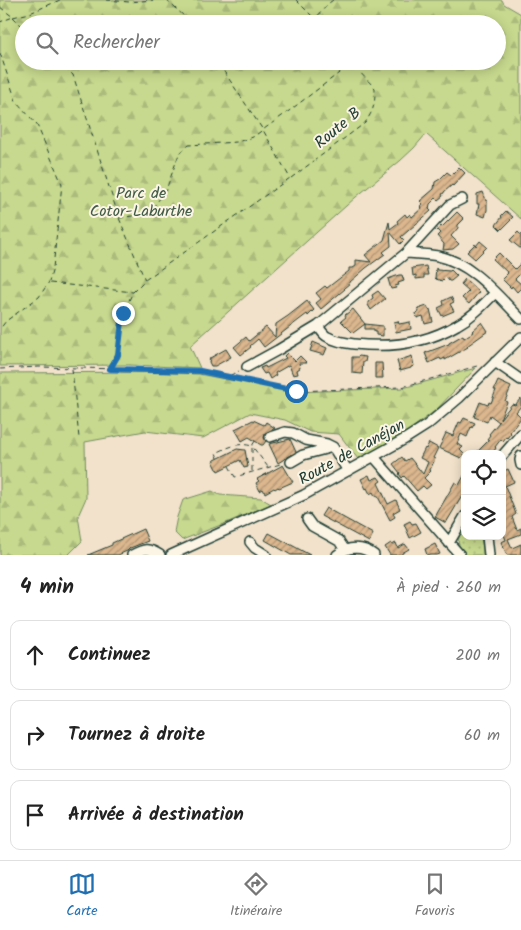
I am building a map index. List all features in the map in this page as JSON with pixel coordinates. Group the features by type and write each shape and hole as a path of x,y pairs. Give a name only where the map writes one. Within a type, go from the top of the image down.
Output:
{"street":[{"path":"247,367 318,326 406,253 450,205 462,199"},
{"path":"406,253 436,256 470,270 521,319"},
{"path":"318,326 327,337 348,343 379,346 399,345 424,339 457,326 475,314 495,293"},
{"name":"Route de Canéjan","path":"171,555 304,495 374,457 427,425 521,338"},
{"path":"495,362 521,380"},
{"path":"270,437 285,432 293,433 306,440 327,444 333,447 348,471"},
{"path":"506,451 521,434"},
{"path":"291,462 303,455 333,447"},
{"path":"521,456 521,465"},
{"path":"374,457 460,555"},
{"path":"307,520 312,526 339,541 345,550"},
{"path":"449,542 461,522"},
{"path":"488,540 490,555"},
{"path":"250,542 255,548 266,555"},
{"path":"336,555 345,550 360,548 374,555"},
{"path":"132,555 151,549 160,555"}],"path":[{"path":"22,15 60,0"},
{"path":"106,0 129,2 154,0"},
{"path":"166,0 183,15"},
{"path":"296,0 310,15"},
{"path":"320,15 333,0"},
{"path":"0,7 13,17"},
{"path":"0,22 13,17"},
{"path":"0,53 16,101 37,125 62,184 53,268 49,282 39,297 6,321 0,329"},
{"path":"67,70 72,75 119,218 145,280"},
{"path":"222,70 263,130 290,178"},
{"path":"119,218 145,214 152,209 166,190 179,154 189,146 237,142 253,137 343,70"},
{"name":"Route B","path":"110,369 118,355 123,313 134,292 145,280 365,123 375,104 374,88 357,70"},
{"path":"49,282 134,292"},
{"path":"0,369 71,368 200,371 296,391 402,387 477,366 478,369 481,364"},
{"path":"230,378 231,375 247,367"},
{"path":"71,368 80,438"},
{"path":"252,472 252,446 255,441"},
{"path":"218,458 216,453 232,446 244,444 252,446 268,468"},
{"path":"228,466 235,477 291,462"}],"green space":[{"name":"Parc de Cotor-Laburthe","path":"0,0 502,0 504,4 521,14 521,219 426,134 400,161 356,197 190,346 200,368 129,365 0,366"},
{"path":"476,368 436,410 407,432 358,459 339,434 310,432 285,420 250,413 203,438 145,431 85,442 86,498 78,516 82,541 68,555 0,555 0,373 156,372 199,374 295,392 403,388"},
{"path":"212,491 220,495 261,498 271,504 182,540 174,532 183,500"},
{"path":"461,532 461,540 482,540 484,555 466,555 458,541"}],"building":[{"path":"459,167 465,173 453,186 442,194 443,196 438,200 436,198 430,204 429,209 431,211 401,237 404,240 400,244 390,232 391,246 383,252 385,254 366,268 321,309 316,303 321,299 316,293 325,286 327,288 349,271 349,268 356,266 356,260 371,262 365,255 384,240 389,222 390,229 405,214 407,217 410,214 412,217 422,208 420,206 423,204 420,201 434,189 435,182 447,172 451,175"},
{"path":"483,192 487,200 485,217 477,214 479,204 477,204 477,194"},
{"path":"506,211 513,217 501,230 496,225"},
{"path":"457,212 464,219 451,236 459,244 453,249 443,250 444,244 437,236 440,233 437,230"},
{"path":"518,232 521,235 521,249 510,240"},
{"path":"480,241 487,247 475,259 467,252"},
{"path":"499,253 515,269 521,263 521,273 515,279 521,284 521,288 517,292 502,279 508,273 493,259"},
{"path":"426,266 428,275 424,275 424,278 416,279 416,275 413,276 412,268"},
{"path":"436,268 437,270 451,270 457,276 451,281 446,277 442,281 436,279"},
{"path":"402,275 404,281 398,283 399,285 395,286 396,288 391,289 388,279"},
{"path":"465,279 479,292 469,304 462,298 469,291 461,284"},
{"path":"378,291 385,299 371,310 368,302 373,298 372,295"},
{"path":"451,297 454,302 450,304 454,311 442,316 438,308 444,305 443,301"},
{"path":"307,301 314,310 264,347 258,339 241,355 234,347 246,337 249,341 266,327 275,337 276,324"},
{"path":"427,306 430,309 433,322 425,324 423,316 417,318 416,313 419,312 418,309"},
{"path":"353,309 365,324 353,333 341,321"},
{"path":"398,321 399,324 410,322 411,329 396,332 394,322"},
{"path":"482,322 488,331 468,347 445,360 445,358 441,360 440,358 429,363 425,353 449,344 463,335 464,338"},
{"path":"365,324 383,326 383,336 376,335 374,329 365,329"},
{"path":"313,342 327,348 324,355 310,351"},
{"path":"226,349 231,357 215,366 211,366 210,358"},
{"path":"287,353 295,361 300,356 307,363 299,363 298,374 293,375 289,365 275,373 276,375 270,379 267,373 264,374 260,368 265,366 266,368 286,358 284,356"},
{"path":"412,356 414,366 400,371 397,361"},
{"path":"352,357 366,357 365,362 363,362 362,374 352,373"},
{"path":"375,363 382,363 383,378 375,378"},
{"path":"498,381 511,387 500,419 512,404 515,405 521,398 521,406 516,412 521,418 507,438 503,441 501,439 495,450 479,450 489,440 487,439 489,434 499,422 490,415 487,422 474,417 480,402 488,405 489,402 491,403 496,390 494,390"},
{"path":"464,418 475,423 467,437 461,434 457,444 463,447 460,450 461,458 439,448 446,433 453,436 459,422 461,423"},
{"path":"253,420 264,425 266,422 275,428 265,433 264,438 266,441 263,445 249,437 242,441 235,429"},
{"path":"290,439 296,452 278,463 269,444"},
{"path":"429,443 438,448 433,458 435,459 431,471 424,478 431,485 426,489 423,486 417,491 404,476 402,478 393,464 402,457 405,461 410,458 423,474 428,462 420,458"},
{"path":"237,449 245,450 248,467 244,468 240,460 218,471 213,461"},
{"path":"283,465 293,482 265,493 263,489 260,491 256,483 259,481 257,479"},
{"path":"508,469 514,482 506,486 506,470"},
{"path":"369,475 371,480 378,477 381,481 378,483 388,504 396,500 400,509 393,513 395,517 390,520 377,495 375,496 373,492 370,494 361,479"},
{"path":"461,481 461,498 446,523 435,517 455,482 459,485"},
{"path":"506,489 516,514 512,517 517,530 521,528 521,534 508,539 512,548 521,544 521,555 507,555 501,542 506,540"},
{"path":"326,508 373,534 369,542 321,516"},
{"path":"410,521 412,524 416,523 421,532 410,538 404,524"},
{"path":"143,529 148,541 127,551 118,555 88,555 112,545 112,543"},
{"path":"269,533 310,555 291,555 265,540"},
{"path":"391,543 392,545 396,543 398,548 405,544 409,549 402,553 402,555 390,555 385,547"},
{"path":"435,544 440,554 427,555 425,549"}],"route":[{"path":"123,313 118,355 110,369 200,371 296,391"}]}
